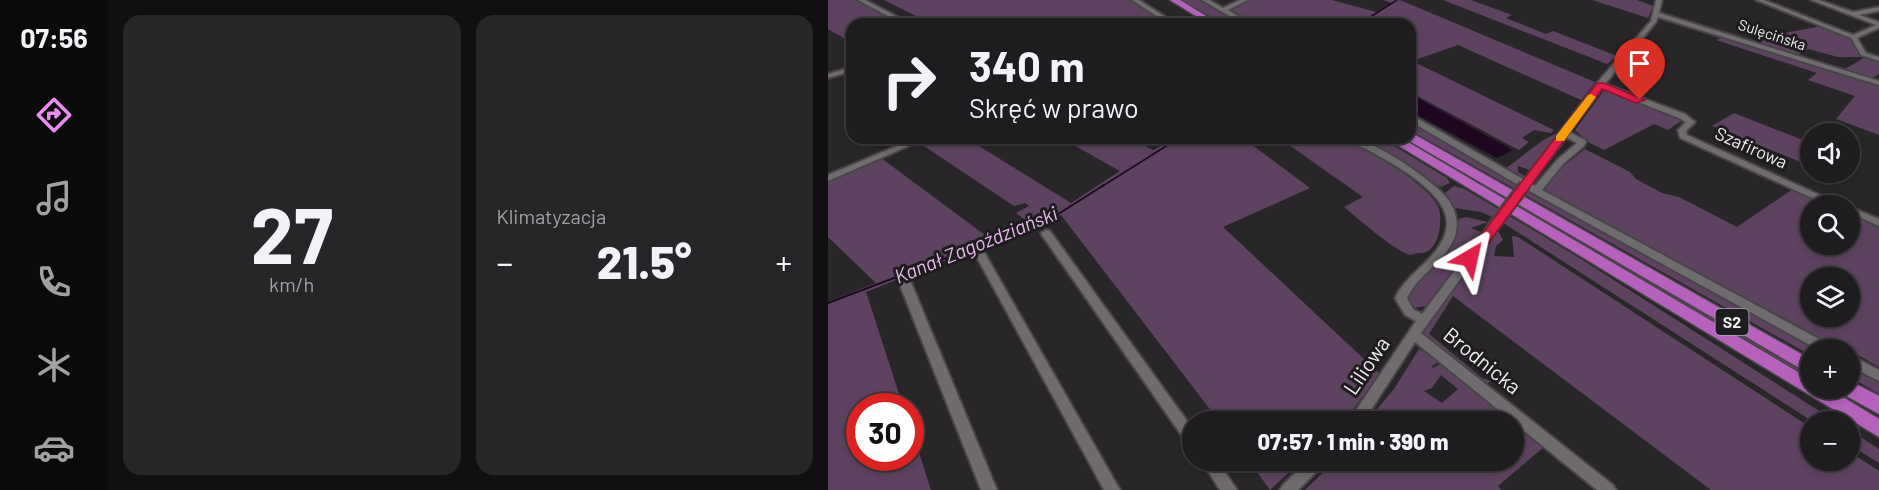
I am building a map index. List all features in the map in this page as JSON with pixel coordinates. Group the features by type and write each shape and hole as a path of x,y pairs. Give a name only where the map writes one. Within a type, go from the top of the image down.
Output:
{"highway":[{"path":"1159,0 1190,18"},
{"path":"1174,0 1205,18"},
{"name":"S2","path":"1416,139 1800,361"},
{"name":"S2","path":"1402,144 1800,381"},
{"path":"1860,395 1879,406"},
{"name":"S2","path":"1829,399 1879,429"}],"street":[{"path":"861,0 896,18"},
{"path":"1135,0 1164,18"},
{"path":"1205,0 1237,18"},
{"path":"1223,10 1245,0"},
{"path":"1656,14 1659,0"},
{"path":"1760,0 1853,37 1863,54 1879,59"},
{"path":"1814,0 1879,25"},
{"path":"1853,14 1879,9"},
{"name":"Sulęcińska","path":"1656,14 1879,83"},
{"name":"Liliowa","path":"1362,411 1414,334 1492,228 1656,14"},
{"path":"1853,37 1879,25"},
{"path":"828,76 846,71"},
{"name":"Szafirowa","path":"1600,85 1689,120 1691,122 1682,130 1683,136 1814,195"},
{"path":"1416,121 1810,339"},
{"path":"1537,190 1560,162 1581,146 1582,142 1578,138 1565,133"},
{"path":"828,178 909,144"},
{"path":"1361,144 1377,151 1438,191 1451,213 1452,227 1449,239 1442,251 1407,287 1401,298 1409,312 1424,320"},
{"path":"1860,214 1879,223"},
{"path":"1046,233 1182,425"},
{"path":"979,252 1112,490"},
{"path":"904,280 989,490"},
{"name":"Brodnicka","path":"1414,334 1608,490"},
{"path":"1860,366 1879,376"},
{"path":"1216,471 1229,490"},
{"path":"1288,490 1307,471"}],"shaded area":[{"path":"828,0 859,0 894,18 846,18 846,40 828,29"},
{"path":"884,0 1129,0 1158,18 920,18"},
{"path":"1181,0 1202,0 1235,18 1213,18"},
{"path":"1247,0 1332,0 1376,12 1392,3 1383,0 1400,0 1595,82 1581,100 1458,45 1416,60 1416,18 1243,18 1227,10"},
{"path":"1443,0 1471,0 1512,15 1506,18 1546,34 1553,31 1617,56 1607,64"},
{"path":"1592,0 1637,0 1653,6 1648,18"},
{"path":"1822,26 1850,37 1862,57 1838,57 1808,49 1796,56 1755,43 1774,35"},
{"path":"1726,36 1879,84 1879,135 1860,128 1860,123 1847,123 1836,119 1855,96 1808,80 1817,73 1716,40"},
{"path":"1866,57 1879,60 1879,74 1871,79 1843,70"},
{"path":"1416,63 1554,130 1551,133 1534,130 1522,138 1529,142 1519,150 1416,95"},
{"path":"1606,88 1680,118 1681,121 1668,130 1654,124 1604,150 1590,143 1575,130"},
{"path":"1416,97 1513,150 1497,158 1416,114"},
{"path":"1734,113 1800,139 1800,162 1712,126"},
{"path":"1416,123 1805,339 1800,339 1800,349 1416,133"},
{"path":"1558,133 1530,170 1518,166 1518,172 1525,176 1521,180 1506,171 1506,168 1538,144"},
{"path":"921,144 976,144 1071,203 1120,171 1072,144 1142,144 1153,150 1164,144 1251,144 1310,188 1223,227 1380,374 1352,411 1211,411 1061,215 866,292 899,393 846,393 846,471 924,471 924,468 931,490 828,490 828,302 876,283 828,237 828,181 881,158 989,238 1029,223 1016,213 1029,206 1025,203 1014,206"},
{"path":"1288,144 1351,144 1376,156 1409,177 1434,200 1439,209 1438,237 1431,249 1426,252 1407,254 1344,207 1363,197"},
{"path":"1366,144 1391,144 1447,178 1450,183 1441,187 1435,185"},
{"path":"1585,149 1630,172 1636,179 1662,193 1679,197 1737,227 1793,189 1808,195 1800,195 1800,255 1860,255 1860,217 1879,226 1879,367 1860,356 1860,339 1817,339 1544,190 1559,170"},
{"path":"1454,186 1465,189 1581,259 1819,411 1800,411 1800,413 1497,219 1481,212 1455,208 1445,193"},
{"path":"1518,204 1800,369 1800,373 1516,206"},
{"path":"1466,217 1488,222 1471,228 1481,232 1426,306 1414,308 1408,302 1410,292 1448,249 1453,241 1459,219"},
{"path":"1498,231 1503,240 1496,246 1494,256 1514,257 1512,236 1518,237 1800,420 1800,471 1860,471 1860,459 1879,471 1879,490 1711,490 1453,296 1429,334 1482,378 1491,381 1485,385 1422,334"},
{"path":"1419,349 1441,360 1432,366 1433,368 1444,362 1503,411 1375,411 1394,389","holes":["1441,375 1458,389 1442,403 1424,391 1432,388"]},
{"path":"1860,370 1879,380 1879,394 1860,383"},
{"path":"1524,429 1545,446 1524,464"},
{"path":"1860,437 1879,449 1879,463 1860,451"},
{"path":"1256,471 1290,471 1270,490"},
{"path":"1325,471 1516,471 1498,486 1501,490 1305,490"}],"waterway":[{"name":"Kanał Zagoździański","path":"1368,18 1397,0"},
{"name":"Kanał Zagoździański","path":"1101,187 1169,144"},
{"name":"Kanał Zagoździański","path":"828,303 1052,218 1104,185"}],"slow traffic":[{"path":"1560,139 1591,97"}],"route":[{"path":"1470,258 1600,85 1640,100"}]}
